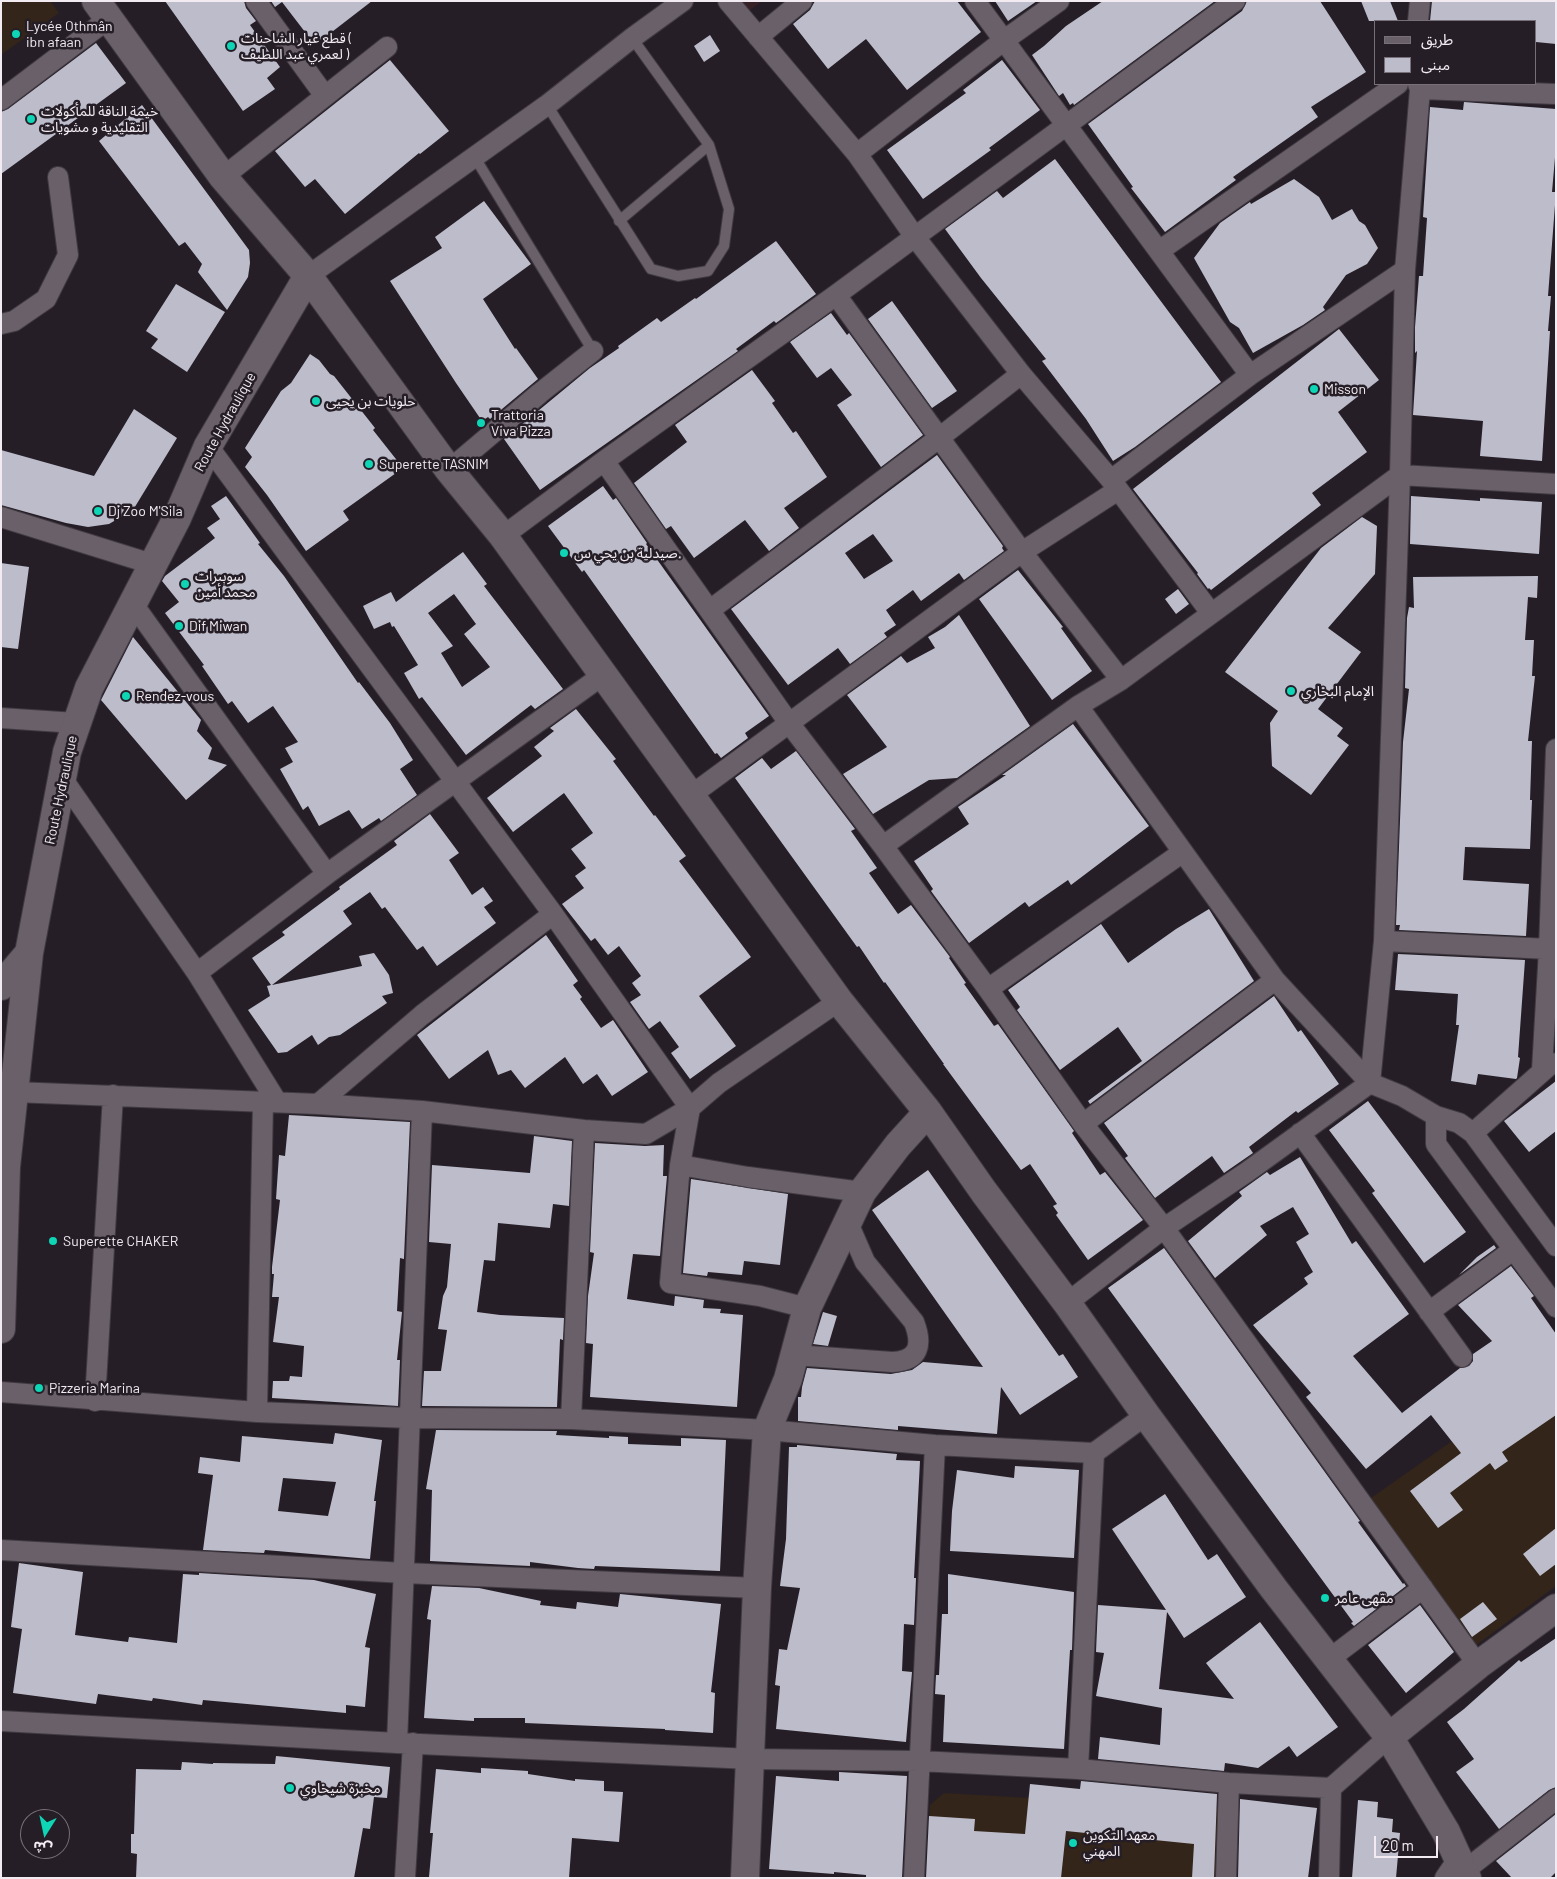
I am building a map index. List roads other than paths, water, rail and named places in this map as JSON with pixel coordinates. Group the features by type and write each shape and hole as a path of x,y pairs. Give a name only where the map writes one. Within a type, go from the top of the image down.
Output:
{"main road":[{"path":"102,10 223,177 308,276 449,470 503,536 839,1001 928,1112 984,1192 1067,1303 1146,1416 1328,1660 1388,1737 1446,1832 1459,1871"},
{"name":"Route Hydraulique","path":"1,1328 6,1089 66,752 89,688 177,518 208,446 308,276"},
{"path":"1,986 29,953"},
{"path":"745,1878 757,1588 767,1430 788,1379 807,1308 862,1192 898,1145 928,1112"},
{"path":"1388,1737 1478,1665 1556,1608"}],"street":[{"path":"256,1 326,96"},
{"path":"308,276 547,105 632,38 683,1"},
{"path":"728,1 857,154 915,237 1021,374 1114,485 1211,613"},
{"path":"758,37 802,1"},
{"path":"974,1 1250,376"},
{"path":"857,154 1003,41 1059,1"},
{"path":"503,536 604,461 836,295 1235,1"},
{"path":"1418,20 1420,1"},
{"path":"1,100 102,10"},
{"path":"223,177 387,48"},
{"path":"1158,252 1397,85"},
{"path":"1067,1303 1164,1228 1248,1172 1370,1083 1384,941 1405,270 1419,86 1556,94"},
{"path":"1,324 14,321 46,298 68,255 58,177"},
{"path":"690,796 1114,485 1250,376 1405,270"},
{"path":"836,295 1022,552 1121,680"},
{"path":"449,470 540,393 593,352"},
{"path":"710,610 940,438 1021,374"},
{"path":"208,446 456,782 690,1108 680,1164 670,1283 760,1296 807,1308"},
{"path":"604,461 789,722 988,989 1083,1124 1164,1228 1478,1665"},
{"path":"883,846 1078,706 1121,680 1400,475 1556,484"},
{"path":"1,517 152,564"},
{"path":"133,604 327,874"},
{"path":"197,974 327,874 602,675"},
{"path":"1078,706 1275,980 1370,1083 1402,1096 1436,1116 1459,1123 1473,1133 1556,1246"},
{"path":"1,718 76,723"},
{"path":"1473,1133 1549,1065 1549,949 1556,749"},
{"path":"62,778 197,974 270,1102 256,1412"},
{"path":"988,989 1183,852"},
{"path":"318,1104 422,1015 552,914"},
{"path":"1384,941 1549,949"},
{"path":"1083,1124 1275,980"},
{"path":"6,1089 422,1111 584,1130 646,1134 690,1108 719,1083 839,1001"},
{"path":"95,1401 113,1095"},
{"path":"405,1878 404,1573 422,1111"},
{"path":"1436,1116 1436,1144 1556,1307"},
{"path":"571,1419 584,1130"},
{"path":"1300,1133 1462,1357"},
{"path":"680,1164 748,1177 862,1192"},
{"path":"794,1355 903,1362 911,1358 916,1352 919,1334 914,1322 865,1262 848,1223"},
{"path":"1428,1312 1513,1250"},
{"path":"1,1392 95,1401 256,1412 410,1418 571,1419 767,1430 935,1445 1094,1453 1146,1416"},
{"path":"914,1878 935,1445"},
{"path":"1078,1769 1094,1453"},
{"path":"1,1550 404,1573 757,1588"},
{"path":"1328,1660 1423,1588"},
{"path":"1,1721 405,1743 751,1759 919,1761 1078,1769 1228,1783 1331,1788 1388,1737"},
{"path":"1226,1878 1228,1783"},
{"path":"1328,1878 1331,1788"},
{"path":"1459,1871 1556,1799"}],"lane":[{"path":"547,105 651,270 678,276 708,271 724,246 729,209 709,145 632,38"},
{"path":"619,221 709,145"},
{"path":"474,156 593,352"}],"place":[{"name":"Lycée Othmân ibn afaan","path":"16,34"},
{"name":"قطع غيار الشاحنات ( لعمري عبد اللطيف )","path":"231,46"},
{"name":"خيمة الناقة للمأكولات التقليدية و مشويات","path":"31,119"},
{"name":"Misson","path":"1314,389"},
{"name":"حلويات بن يحيى","path":"316,401"},
{"name":"Trattoria Viva Pizza","path":"481,423"},
{"name":"Superette TASNIM","path":"369,464"},
{"name":"Dj Zoo M'Sila","path":"98,511"},
{"name":"صيدلية بن يحي س.","path":"564,553"},
{"name":"سوبيرات محمد أمين","path":"185,584"},
{"name":"Dif Miwan","path":"179,626"},
{"name":"الإمام البخاري","path":"1291,691"},
{"name":"Rendez-vous","path":"126,696"},
{"name":"Superette CHAKER","path":"53,1241"},
{"name":"Pizzeria Marina","path":"39,1388"},
{"name":"مقهى عامر","path":"1325,1598"},
{"name":"مخبزة شيخاوي","path":"290,1788"},
{"name":"معهد التكوين المهني","path":"1073,1843"}]}
